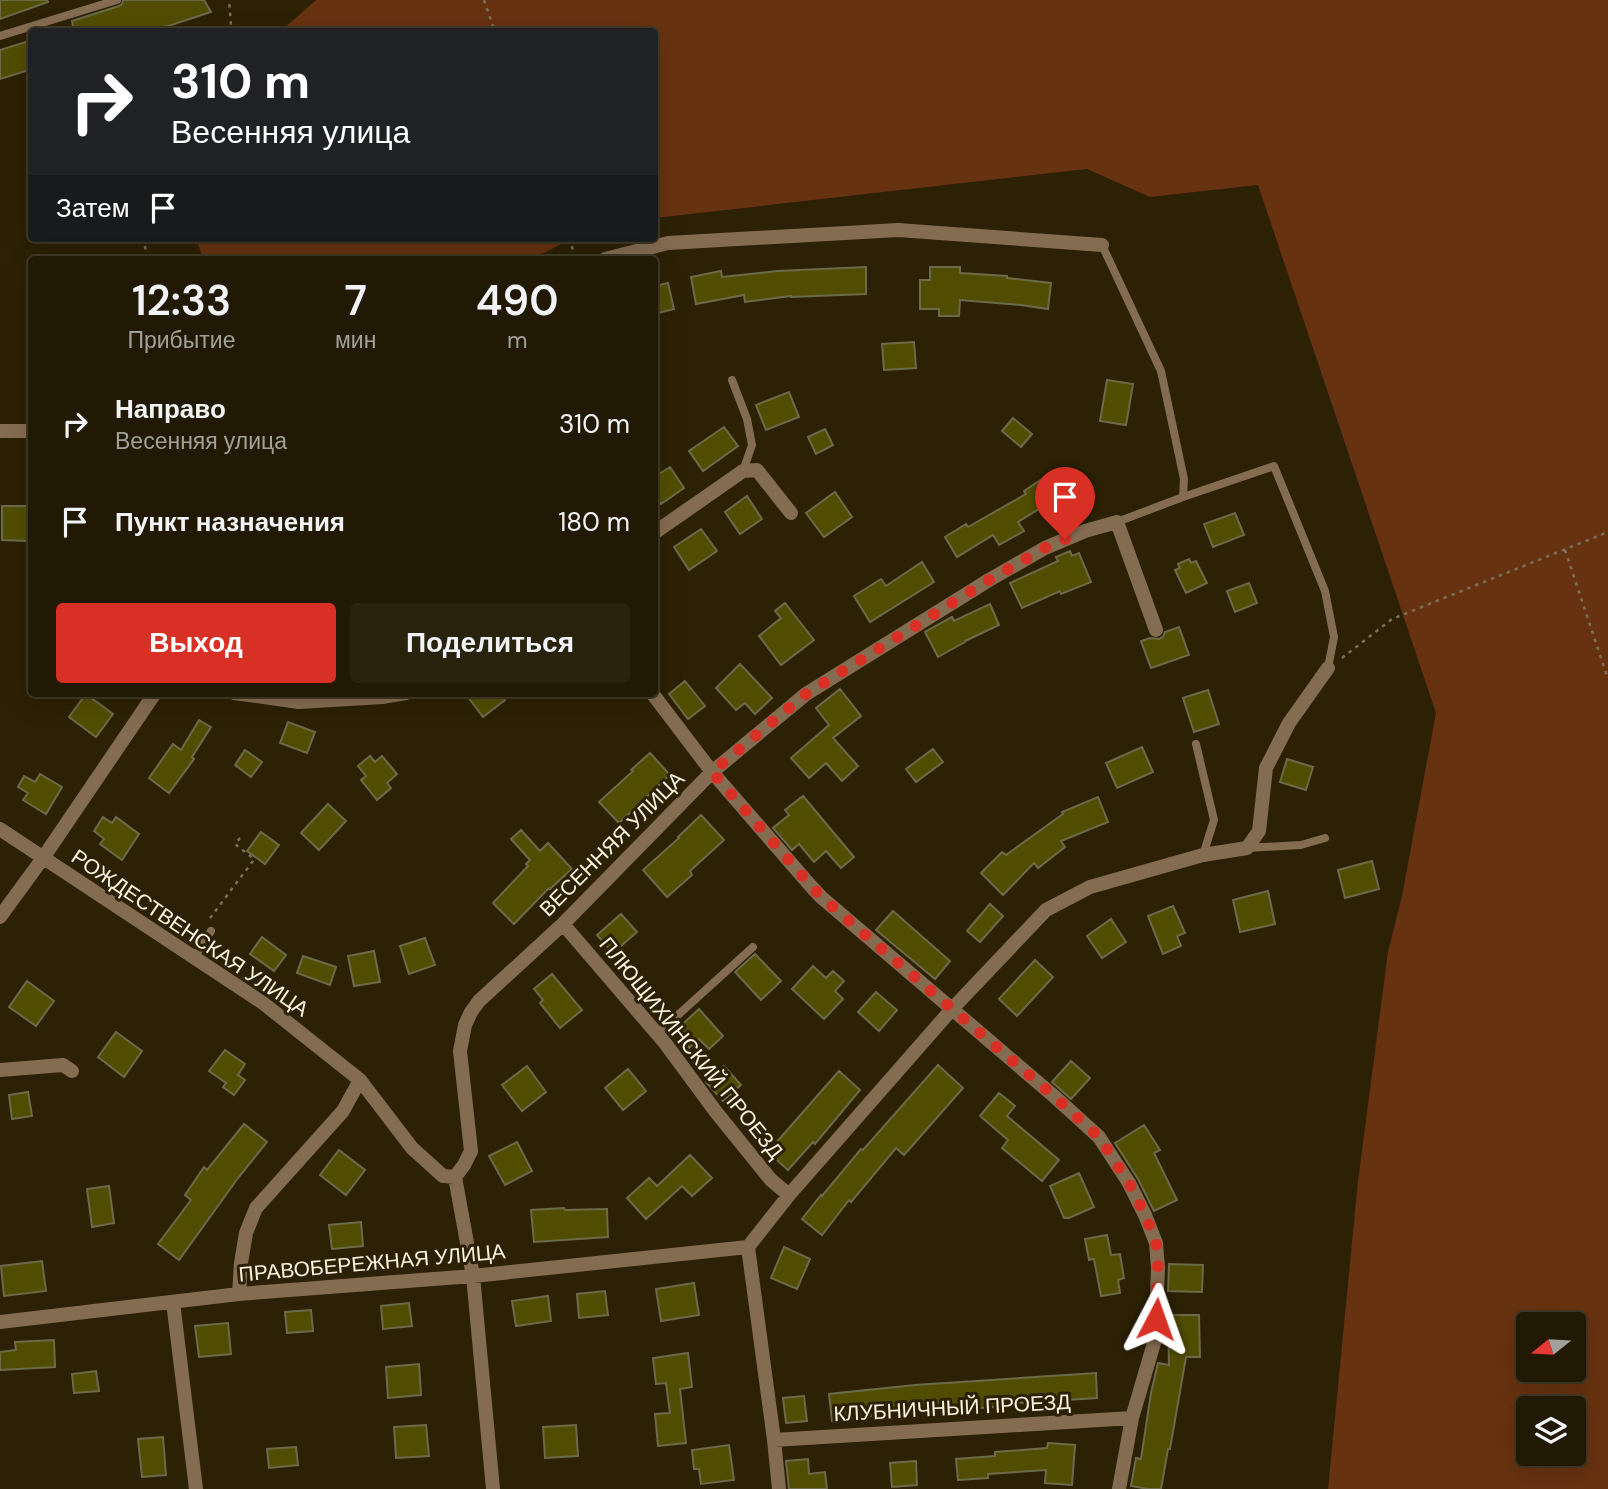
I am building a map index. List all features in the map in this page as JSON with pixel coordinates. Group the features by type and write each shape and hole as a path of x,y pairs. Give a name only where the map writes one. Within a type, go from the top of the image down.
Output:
{"street":[{"path":"617,256 668,243 898,230 1102,245"},
{"path":"0,431 28,431"},
{"path":"658,530 743,471 757,470 791,513"},
{"path":"1116,522 1156,630"},
{"name":"ВЕСЕННЯЯ УЛИЦА","path":"456,1177 471,1151 460,1051 465,1025 479,1002 563,924 712,772 806,694 1045,548 1085,531 1116,522"},
{"path":"779,1489 748,1247 789,1195 952,1009 1046,910 1090,887 1203,855 1247,848 1259,831 1266,768 1289,723 1328,668"},
{"path":"0,917 152,697"},
{"path":"263,697 299,702 387,697"},
{"path":"655,697 712,772 821,897 1099,1137 1129,1183 1156,1242 1158,1268 1154,1343 1132,1418 1119,1489"},
{"name":"РОЖДЕСТВЕНСКАЯ УЛИЦА","path":"0,829 263,1003 360,1080 412,1148 443,1176 456,1177"},
{"name":"ПЛЮЩИХИНСКИЙ ПРОЕЗД","path":"563,924 657,1034 761,1169 789,1195"},
{"path":"0,1070 62,1065 72,1071"},
{"path":"239,1294 246,1233 256,1208 342,1111 360,1080"},
{"path":"456,1177 473,1276 493,1489"},
{"name":"ПРАВОБЕРЕЖНАЯ УЛИЦА","path":"0,1322 239,1294 473,1276 748,1247"},
{"path":"173,1302 196,1489"},
{"name":"КЛУБНИЧНЫЙ ПРОЕЗД","path":"774,1440 1132,1418"}],"lane":[{"path":"0,36 117,0"},
{"path":"1102,245 1161,371 1184,479 1183,497"},
{"path":"732,380 747,419 752,444 743,471"},
{"path":"1116,522 1274,466 1325,591 1334,637 1328,668"},
{"path":"1196,744 1214,820 1203,855"},
{"path":"1247,848 1301,845 1325,838"},
{"path":"194,958 208,929"},
{"path":"657,1034 753,947"}],"path":[{"path":"225,28 231,25 229,0"},
{"path":"484,0 494,28"},
{"path":"1328,668 1392,619 1608,532"},
{"path":"1565,550 1608,679"},
{"path":"208,929 255,858 235,844 240,838"}],"shaded area":[{"path":"316,0 1608,0 1608,1489 1328,1489 1358,1181 1388,952 1402,896 1436,713 1258,185 1150,197 1087,169 658,218 658,28 284,28"},
{"path":"197,242 565,242 538,256 202,256"}],"building":[{"path":"0,0 47,0 48,2 0,19"},
{"path":"123,0 204,0 211,12 162,28 73,28 72,21 122,4"},
{"path":"28,41 28,70 0,79 0,50"},
{"path":"866,267 866,294 791,296 745,302 744,295 696,304 691,277 721,271 722,277 777,271"},
{"path":"930,267 960,267 960,273 1007,276 1051,283 1048,309 960,300 959,316 939,316 939,309 920,309 920,280 930,280"},
{"path":"668,283 674,309 658,313 658,285"},
{"path":"914,342 916,368 884,370 882,344"},
{"path":"1107,380 1133,384 1126,425 1100,421"},
{"path":"789,392 799,417 766,430 756,405"},
{"path":"1013,418 1032,434 1021,447 1002,431"},
{"path":"724,427 738,446 703,471 689,451"},
{"path":"825,429 833,445 816,454 808,437"},
{"path":"670,467 684,488 661,504 658,500 658,474"},
{"path":"1042,479 1055,499 1018,522 1024,531 999,545 993,535 957,557 945,537 1026,494 1024,491"},
{"path":"835,492 852,517 824,537 806,513"},
{"path":"747,496 762,519 740,534 725,512"},
{"path":"2,506 28,506 27,541 2,540"},
{"path":"1235,513 1244,535 1213,547 1204,524"},
{"path":"701,529 717,551 689,570 674,547"},
{"path":"1070,551 1072,556 1079,553 1091,582 1061,594 1060,591 1022,608 1010,583 1058,561 1056,557"},
{"path":"1189,559 1191,563 1196,561 1207,583 1186,593 1175,570 1180,568 1178,564"},
{"path":"922,562 934,582 870,622 854,596 881,579 886,586"},
{"path":"1249,583 1257,603 1235,612 1227,591"},
{"path":"785,603 814,640 781,665 759,636 781,618 775,611"},
{"path":"990,604 999,625 938,657 925,632 952,617 954,621"},
{"path":"1179,627 1189,655 1151,668 1141,641 1159,639 1165,632"},
{"path":"740,664 772,698 755,714 745,703 736,710 716,688"},
{"path":"685,681 705,706 688,719 669,694"},
{"path":"840,689 861,716 833,738 858,766 842,781 826,763 809,778 791,758 829,725 816,708"},
{"path":"1208,690 1219,724 1194,732 1183,698"},
{"path":"84,697 90,697 113,714 96,737 69,717"},
{"path":"468,697 503,697 505,700 483,717"},
{"path":"199,720 211,727 192,757 194,759 169,793 149,778 173,744 181,750"},
{"path":"288,722 315,732 307,753 280,743"},
{"path":"1142,747 1153,772 1117,788 1106,763"},
{"path":"933,749 943,762 916,782 906,769"},
{"path":"245,750 262,762 251,777 235,765"},
{"path":"650,753 670,775 619,823 599,802"},
{"path":"370,756 375,762 382,756 397,774 387,783 391,788 377,800 361,780 366,776 358,766"},
{"path":"1287,759 1313,767 1306,790 1280,782"},
{"path":"40,774 62,787 46,814 23,800 28,793 18,787 24,776 35,782"},
{"path":"803,796 854,857 841,868 826,851 814,862 799,844 792,850 773,828 789,815 785,810"},
{"path":"1098,797 1108,822 1061,841 1065,847 1038,868 1034,863 1003,895 981,873 1002,852 1006,855 1063,814 1062,812"},
{"path":"328,804 346,821 319,850 301,833"},
{"path":"701,815 724,840 690,871 692,875 667,897 643,870"},
{"path":"103,817 112,823 116,817 139,834 122,860 100,844 104,839 94,831"},
{"path":"521,830 540,851 548,843 572,869 514,924 493,903 528,866 526,864 530,860 511,839"},
{"path":"261,832 279,845 265,864 247,851"},
{"path":"1372,861 1379,889 1345,898 1338,870"},
{"path":"1268,891 1275,924 1240,932 1233,900"},
{"path":"990,904 1003,916 980,942 967,931"},
{"path":"1173,906 1185,933 1177,936 1181,946 1163,954 1148,916"},
{"path":"893,911 950,961 935,979 876,930"},
{"path":"621,914 637,932 613,953 597,935"},
{"path":"1111,919 1126,942 1102,958 1087,936"},
{"path":"262,937 286,955 274,971 250,954"},
{"path":"425,938 435,965 409,974 400,946"},
{"path":"374,951 380,982 354,986 348,956"},
{"path":"755,954 781,981 761,1000 735,972"},
{"path":"303,956 336,967 330,985 297,973"},
{"path":"1035,960 1053,977 1017,1016 999,999"},
{"path":"813,966 826,978 833,971 844,981 835,991 843,999 824,1019 792,989"},
{"path":"552,974 582,1010 560,1028 540,1003 543,1000 534,989"},
{"path":"27,981 54,1001 36,1026 9,1007"},
{"path":"876,992 897,1010 879,1031 858,1012"},
{"path":"699,1009 723,1036 709,1049 699,1039 689,1048 675,1031"},
{"path":"116,1032 142,1051 124,1077 98,1057"},
{"path":"225,1050 245,1064 238,1075 245,1080 234,1095 223,1087 226,1083 209,1071"},
{"path":"1071,1061 1090,1078 1071,1099 1052,1082"},
{"path":"938,1065 963,1088 904,1155 896,1148 851,1202 849,1200 822,1235 802,1219 861,1149 863,1150"},
{"path":"527,1066 546,1092 522,1111 502,1085"},
{"path":"724,1066 741,1085 723,1101 706,1082"},
{"path":"628,1069 646,1091 623,1110 605,1088"},
{"path":"839,1071 860,1090 815,1144 813,1142 788,1170 768,1152"},
{"path":"28,1092 32,1116 12,1119 9,1095"},
{"path":"999,1093 1015,1106 1007,1116 1059,1160 1042,1181 1002,1148 1008,1140 980,1116"},
{"path":"244,1124 267,1142 179,1260 158,1244 191,1200 185,1195 204,1167 207,1170"},
{"path":"1144,1125 1160,1150 1154,1153 1177,1200 1154,1211 1115,1143"},
{"path":"517,1142 532,1171 505,1185 489,1156"},
{"path":"339,1150 365,1170 346,1195 320,1175"},
{"path":"690,1155 712,1178 692,1196 682,1186 646,1219 627,1198 649,1178 657,1186"},
{"path":"1079,1173 1094,1207 1064,1218 1050,1186"},
{"path":"109,1186 114,1223 92,1227 87,1189"},
{"path":"607,1209 608,1237 534,1242 531,1210"},
{"path":"361,1222 363,1246 332,1249 329,1225"},
{"path":"1107,1235 1111,1255 1120,1254 1124,1278 1118,1280 1120,1293 1101,1296 1094,1259 1089,1260 1085,1239"},
{"path":"784,1247 810,1259 797,1289 771,1278"},
{"path":"42,1261 46,1291 4,1296 1,1266"},
{"path":"1169,1264 1203,1265 1202,1292 1168,1291"},
{"path":"694,1283 699,1315 661,1321 656,1289"},
{"path":"605,1291 608,1315 579,1318 577,1294"},
{"path":"548,1296 551,1321 516,1326 512,1301"},
{"path":"409,1303 412,1326 383,1329 381,1306"},
{"path":"311,1310 313,1331 287,1333 285,1312"},
{"path":"1168,1315 1199,1315 1200,1357 1186,1357 1161,1489 1148,1489 1131,1486 1136,1458 1141,1459 1158,1363 1169,1365"},
{"path":"228,1323 231,1354 199,1357 195,1326"},
{"path":"54,1340 55,1367 0,1370 0,1352 16,1350 15,1342"},
{"path":"688,1353 692,1387 680,1389 686,1443 658,1446 655,1414 670,1413 666,1383 656,1384 653,1358"},
{"path":"419,1364 421,1395 388,1398 386,1367"},
{"path":"96,1371 99,1391 74,1393 72,1374"},
{"path":"1096,1373 1097,1398 968,1409 929,1411 928,1408 832,1421 829,1394 915,1385"},
{"path":"804,1396 807,1421 786,1423 783,1398"},
{"path":"426,1425 429,1456 396,1458 394,1427"},
{"path":"576,1425 578,1456 545,1458 543,1427"},
{"path":"163,1437 166,1475 142,1477 138,1439"},
{"path":"1048,1443 1075,1445 1072,1485 1045,1483 1046,1470 988,1474 988,1478 958,1480 956,1459 995,1456 995,1452 1047,1448"},
{"path":"729,1445 734,1480 701,1484 699,1469 694,1469 692,1450"},
{"path":"296,1447 298,1465 269,1468 267,1449"},
{"path":"808,1459 809,1474 825,1472 827,1489 789,1489 786,1461"},
{"path":"916,1461 917,1485 892,1487 890,1463"}],"route":[{"path":"1065,539 989,580 806,694 712,772 821,897 1099,1137 1129,1183 1156,1242 1156,1319"}]}
